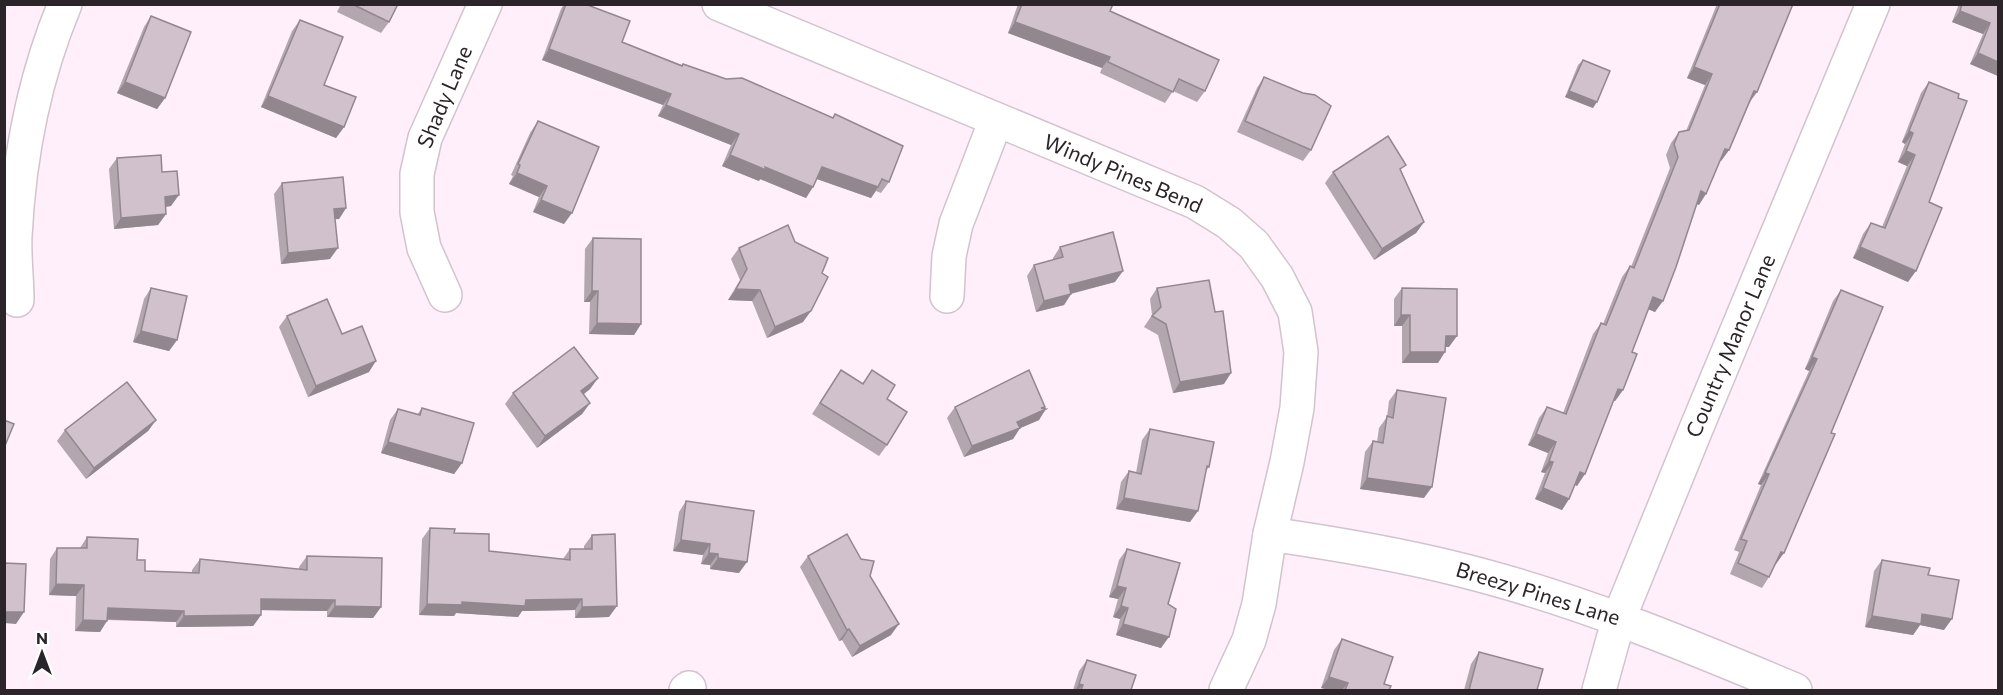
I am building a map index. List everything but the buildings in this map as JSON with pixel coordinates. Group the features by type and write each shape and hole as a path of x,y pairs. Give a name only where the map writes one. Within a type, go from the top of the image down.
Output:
{"street":[{"path":"17,300 15,238 22,156 36,88 65,4"},
{"name":"Shady Lane","path":"445,295 424,248 417,212 417,174 425,138 485,4"},
{"name":"Windy Pines Bend","path":"718,4 1196,202 1229,223 1254,245 1277,277 1295,312 1301,352 1297,408 1270,534 1259,603 1249,640 1226,690"},
{"name":"Country Manor Lane","path":"1599,690 1619,618 1873,4"},
{"path":"947,296 949,256 956,224 996,120"},
{"name":"Breezy Pines Lane","path":"1270,534 1368,549 1453,568 1538,591 1619,618 1795,690"}]}
